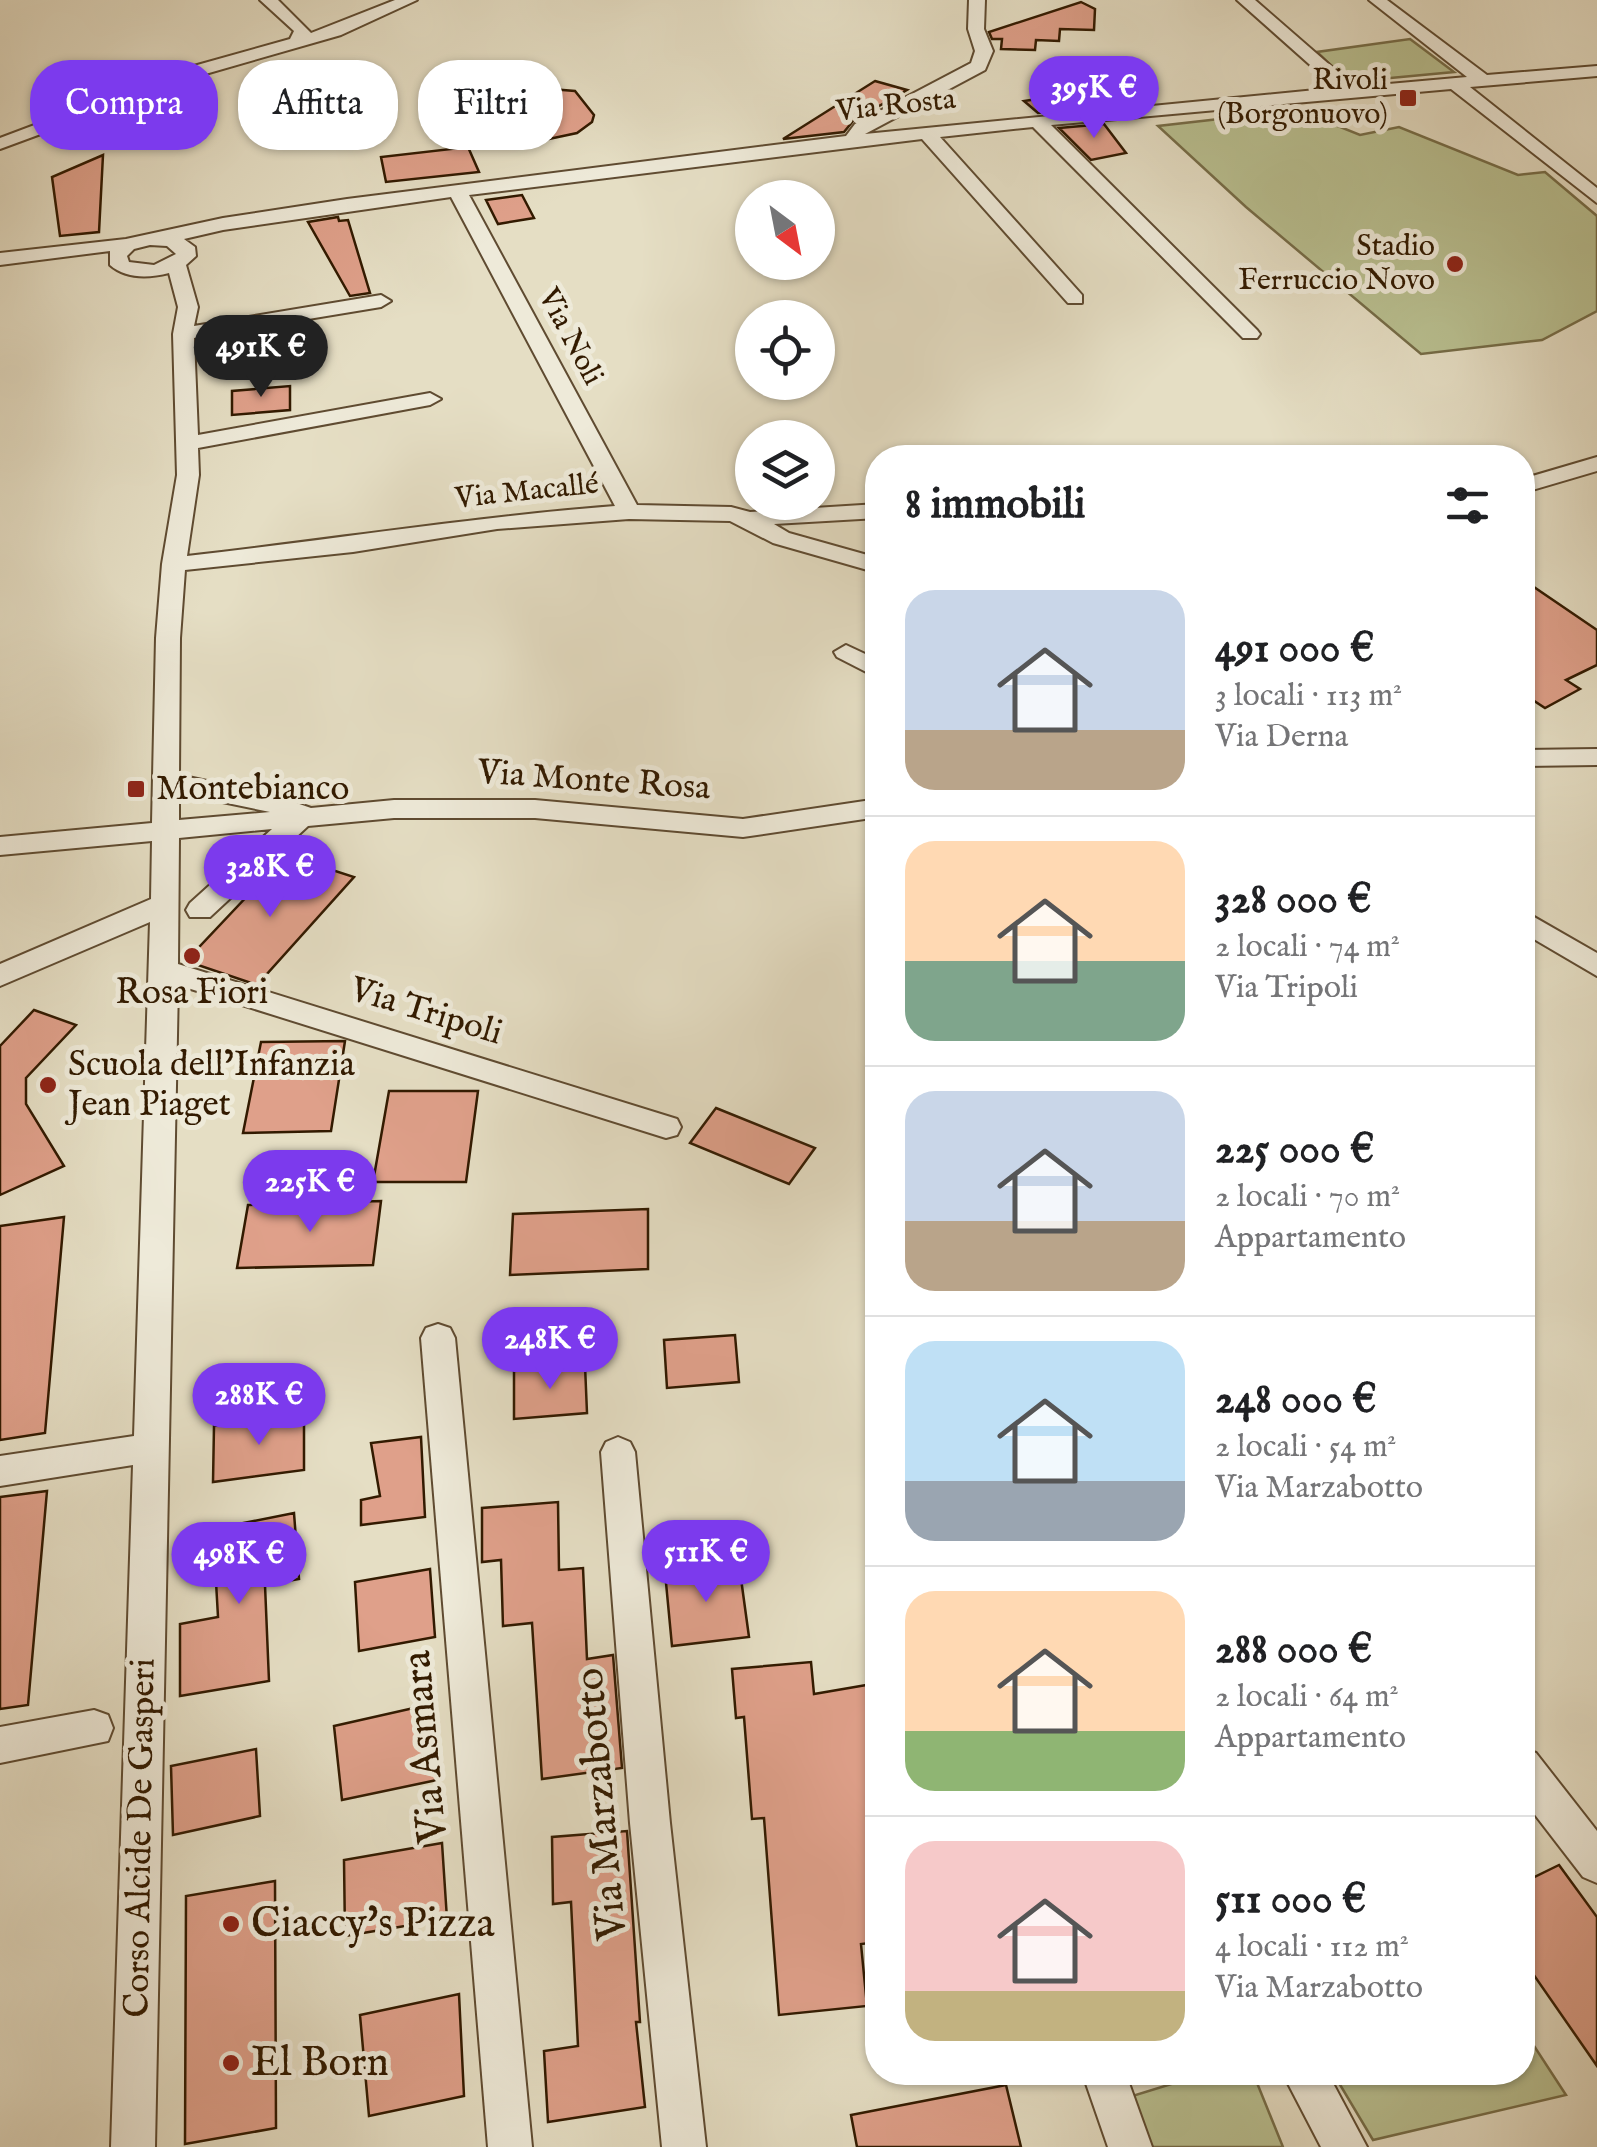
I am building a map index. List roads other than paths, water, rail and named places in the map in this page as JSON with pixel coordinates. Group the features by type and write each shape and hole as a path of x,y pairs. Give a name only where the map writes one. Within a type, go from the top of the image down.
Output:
{"street":[{"path":"268,0 301,29 304,35 293,45"},
{"path":"0,144 189,72 293,45 409,0"},
{"path":"857,140 854,134 861,128 979,66 984,52 976,30 977,0"},
{"path":"1245,0 1350,91"},
{"path":"1377,0 1482,80"},
{"name":"Via Rosta","path":"128,246 265,219 457,191 857,140 1037,120 1597,71"},
{"path":"1454,82 1597,197"},
{"path":"1037,120 1250,334"},
{"path":"927,133 1075,299"},
{"name":"Via Noli","path":"457,191 629,512"},
{"name":"Via Rosta","path":"136,271 265,219"},
{"path":"160,238 180,256"},
{"path":"0,259 95,246 128,246"},
{"path":"128,246 117,260 136,271"},
{"name":"Corso Alcide De Gasperi","path":"133,2147 168,638 174,564 188,474 183,332 188,308 180,256"},
{"name":"Corso Alcide De Gasperi","path":"136,271 160,289 169,316 183,332"},
{"path":"183,332 381,301"},
{"path":"188,444 430,400"},
{"path":"1535,482 1597,464"},
{"name":"Via Macallé","path":"174,564 352,545 496,522 629,512 735,515"},
{"path":"835,513 865,512"},
{"name":"Via Macallé","path":"752,520 781,538 865,562"},
{"path":"846,652 865,664"},
{"path":"1535,758 1597,757"},
{"path":"166,780 206,794 274,804 304,815 200,910"},
{"name":"Via Monte Rosa","path":"0,846 304,815 467,806 646,817 743,828 865,811"},
{"path":"0,976 163,905"},
{"path":"1535,927 1597,966"},
{"name":"Via Tripoli","path":"163,970 666,1127"},
{"name":"Via Asmara","path":"438,1338 510,2147"},
{"path":"0,1471 150,1448"},
{"name":"Via Marzabotto","path":"618,1452 650,1823 684,2147"},
{"path":"0,1745 94,1728"},
{"path":"1535,1783 1597,1864"},
{"path":"1107,2085 1130,2147"},
{"path":"1309,2085 1345,2147"}],"place":[{"name":"Rivoli (Borgonuovo)","path":"1408,98"},
{"name":"Stadio Ferruccio Novo","path":"1455,264"},
{"name":"Montebianco","path":"136,789"},
{"name":"Rosa Fiori","path":"192,956"},
{"name":"Scuola dell’Infanzia Jean Piaget","path":"48,1085"},
{"name":"Ciaccy's Pizza","path":"231,1924"},
{"name":"El Born","path":"231,2063"}]}
